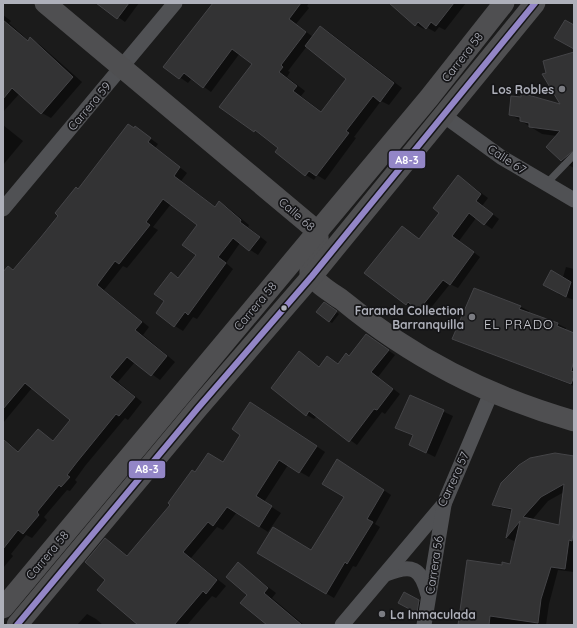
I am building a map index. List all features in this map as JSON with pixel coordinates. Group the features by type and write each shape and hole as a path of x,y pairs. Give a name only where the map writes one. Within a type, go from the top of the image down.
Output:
{"street":[{"name":"Calle 68","path":"45,3 317,231 319,243 310,265 312,276"},
{"name":"Carrera 59","path":"3,209 175,3"},
{"name":"Carrera 58","path":"3,608 423,104 504,3"},
{"name":"Carrera 58","path":"17,625 198,408 312,276 535,3"},
{"path":"423,104 441,102 441,117"},
{"name":"Calle 67","path":"441,117 545,184 574,200"},
{"path":"312,276 360,315 422,358 491,393 574,421"},
{"name":"Carrera 57","path":"342,625 444,504 491,393"},
{"name":"Carrera 56","path":"424,625 444,504"},
{"path":"386,574 404,568 416,571 422,576 428,597"}],"lane":[{"path":"545,184 574,155"}],"building":[{"path":"96,3 129,3 117,19"},
{"path":"213,3 301,3 289,19 306,32 281,65 283,67 279,72 297,86 293,91 321,112 346,79 305,46 320,26 394,83 380,102 373,96 346,131 349,133 316,176 309,171 305,176 275,152 278,148 255,130 254,132 219,107 252,64 232,49 203,88 184,73 179,79 163,67"},
{"path":"389,3 454,3 436,26 431,22 426,29 418,22 415,26"},
{"path":"3,20 28,41 30,37 73,77 41,114 12,88 3,99"},
{"path":"565,20 574,25 574,49 554,38"},
{"name":"Los Robles","path":"574,52 574,150 561,161 546,147 560,131 529,127 529,123 520,121 520,117 509,115 511,96 521,97 521,93 560,104 542,74 546,73 543,61"},
{"path":"128,124 134,128 135,126 151,138 148,142 180,167 174,176 215,207 219,201 241,220 240,222 260,237 249,251 233,238 218,257 226,263 188,315 185,312 174,327 156,313 164,301 154,294 171,272 178,278 196,255 182,245 197,225 163,199 146,222 150,225 119,264 115,261 97,285 142,322 135,330 167,356 151,376 127,357 110,377 135,397 119,416 116,414 67,475 70,477 61,487 59,485 37,512 39,515 23,534 18,530 3,549 3,439 18,452 38,429 53,441 70,420 25,383 3,409 3,272 8,266 13,270 41,237 58,216 55,213 76,187 78,189"},
{"path":"458,175 481,194 476,201 493,214 484,225 469,213 452,236 474,252 450,285 443,280 418,311 408,302 406,305 364,273 402,226 419,239 439,213 433,208"},
{"path":"551,270 571,282 566,297 543,285"},
{"path":"474,288 521,306 519,309 558,323 557,326 574,333 574,361 571,371 574,372 574,376 571,384 452,339"},
{"path":"324,302 337,311 329,322 316,312"},
{"path":"366,334 389,350 371,372 393,389 377,410 374,409 349,442 309,411 306,416 271,388 299,351 319,367 327,356 338,364 346,353 349,356"},
{"path":"410,395 444,410 426,453 409,445 413,435 395,428"},
{"path":"250,402 317,446 299,473 279,460 256,496 272,506 259,527 227,507 213,526 208,522 183,552 217,580 206,594 203,591 174,625 138,625 97,590 105,580 85,562 105,538 127,556 170,505 168,503 192,470 195,472 208,453 223,462 240,435 232,429"},
{"path":"555,453 574,456 574,524 572,541 569,540 565,569 551,567 541,599 538,623 490,616 489,625 458,625 467,560 502,565 502,562 510,564 520,521 506,538 512,509 492,505 501,483 519,465 530,458","holes":["564,484 559,525 523,517 541,497"]},
{"path":"337,459 384,490 367,519 373,522 347,564 345,562 326,594 257,553 273,527 311,550 344,497 322,484"},
{"path":"238,562 268,588 264,593 302,625 267,625 240,603 247,595 226,577"},
{"path":"404,592 419,600 417,613 398,603"}],"transit line":[{"name":"A8-3","path":"17,625 198,408 312,276 535,3"}],"place":[{"name":"Los Robles","path":"562,89"},
{"name":"Faranda Collection Barranquilla","path":"472,317"},
{"name":"La Inmaculada","path":"382,614"}],"district":[{"name":"EL PRADO","path":"519,324"}]}
